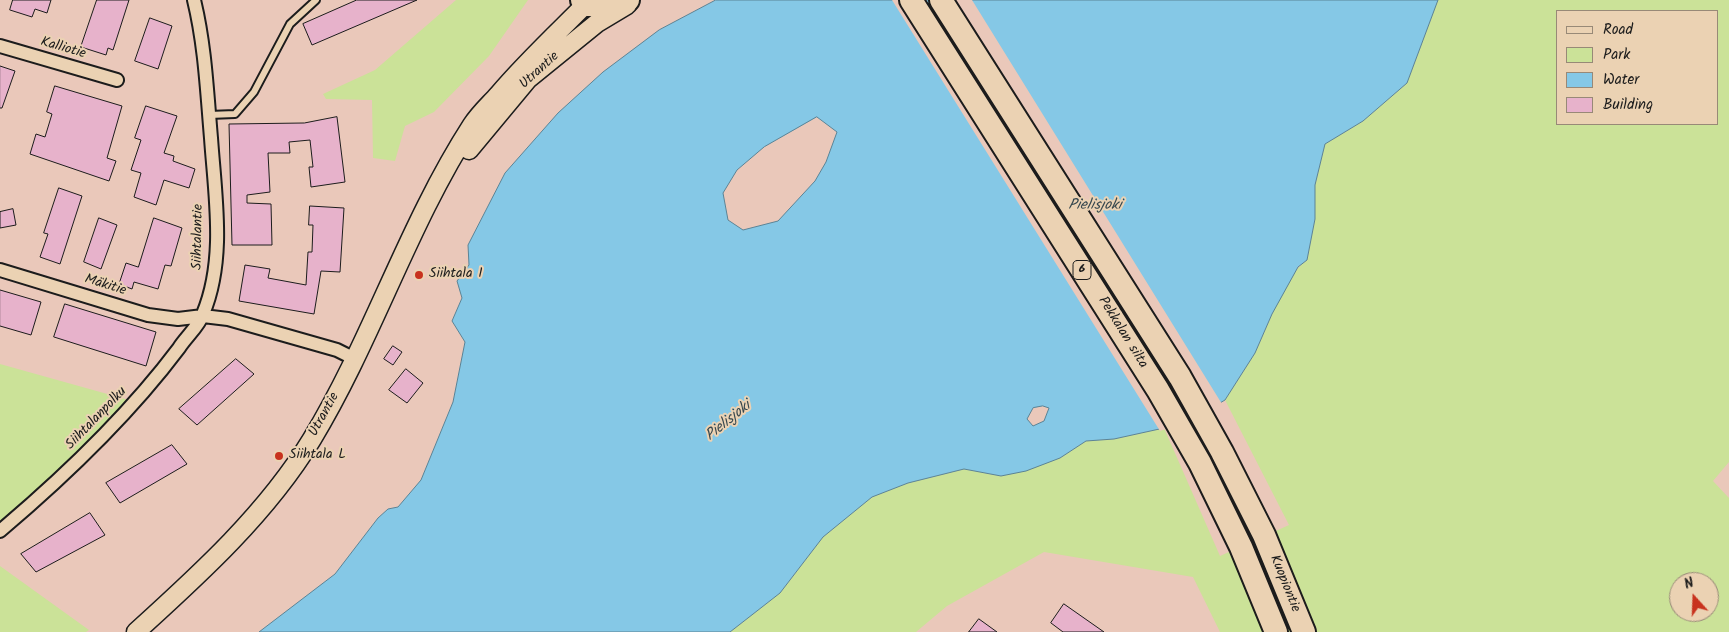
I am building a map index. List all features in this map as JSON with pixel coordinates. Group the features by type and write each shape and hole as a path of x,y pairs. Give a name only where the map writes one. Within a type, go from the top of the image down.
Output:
{"highway":[{"name":"Pekkalan silta","path":"910,0 1158,390 1200,464 1241,547"},
{"name":"Pekkalan silta","path":"941,0 1180,377 1222,452 1264,535"},
{"name":"Kuopiontie","path":"1264,535 1304,632"},
{"name":"Kuopiontie","path":"1241,547 1276,632"}],"main road":[{"name":"Utrantie","path":"136,632 234,538 281,482 312,439 355,359 424,208 473,124 519,70 601,5 634,0"}],"street":[{"name":"Siihtalantie","path":"194,0 200,26 217,223 212,285 203,316"},
{"name":"Kalliotie","path":"0,46 117,80"},
{"name":"Mäkitie","path":"0,270 148,315 178,319 203,316"},
{"path":"203,316 228,319 337,350 355,359"},
{"name":"Siihtalanpolku","path":"0,531 50,489 136,402 203,316"}],"lane":[{"path":"209,116 235,114 254,92 290,24 316,0"}],"green space":[{"path":"456,0 528,0 489,56 434,112 405,126 395,161 373,158 372,100 326,99 323,94 375,70"},
{"path":"1438,0 1729,0 1729,462 1713,481 1729,498 1729,632 1220,632 1193,577 1044,552 947,606 916,632 730,632 780,593 823,537 872,497 908,483 964,469 1001,476 1060,458 1086,441 1114,439 1164,428 1220,556 1289,525 1225,400 1254,354 1276,304 1290,279 1307,260 1315,219 1315,185 1325,144 1363,121 1407,83"},
{"path":"0,364 136,402 0,531"},
{"path":"0,566 89,630 86,632 0,632"}],"water":[{"name":"Pielisjoki","path":"716,0 1438,0 1407,83 1363,121 1325,144 1315,185 1315,219 1307,260 1298,267 1272,314 1255,353 1225,400 1203,413 1164,428 1114,439 1086,441 1060,458 1026,471 1001,476 964,469 908,483 872,497 823,537 780,593 730,632 259,632 335,574 378,518 388,509 398,507 421,480 453,402 465,342 452,321 462,298 457,281 469,265 468,245 505,173 558,113 603,72 659,30","holes":["817,117 837,132 826,162 815,181 778,221 743,230 728,220 723,193 737,170 764,147","1043,406 1049,408 1044,421 1033,426 1027,419 1033,408"]}],"pier":[{"path":"892,0 926,0 1188,421 1160,431"},
{"path":"933,0 972,0 1222,404 1204,415 1183,403"}],"building":[{"path":"13,0 51,0 47,13 35,9 32,17 10,10"},
{"path":"97,0 129,0 113,50 108,48 106,55 81,47"},
{"path":"357,0 417,0 312,45 303,24"},
{"path":"150,18 172,26 158,69 135,61"},
{"path":"0,66 15,71 2,108 0,108"},
{"path":"55,86 122,106 107,158 116,161 109,181 30,154 36,134 45,137 52,114 47,112"},
{"path":"146,106 177,116 164,153 174,156 173,161 195,169 189,188 164,180 156,205 134,197 141,173 131,170 141,140 135,138"},
{"path":"337,117 345,182 311,187 309,167 313,167 310,140 289,142 290,153 268,153 270,192 247,195 247,203 271,204 272,245 232,245 229,124 304,123"},
{"path":"59,188 82,196 60,264 40,257 48,234 44,233"},
{"path":"310,206 344,208 340,272 321,271 314,314 239,301 245,265 270,269 268,278 306,285 308,252 312,252 313,225 309,225"},
{"path":"13,209 16,225 0,228 0,212"},
{"path":"99,218 117,225 101,269 84,262"},
{"path":"154,218 182,228 171,266 165,265 158,289 134,282 132,289 119,284 126,263 138,267"},
{"path":"0,290 41,302 31,335 0,326"},
{"path":"65,304 156,332 146,366 54,337"},
{"path":"393,346 402,352 393,365 384,359"},
{"path":"236,359 254,374 197,425 179,409"},
{"path":"406,369 423,383 407,403 389,390"},
{"path":"172,445 187,464 120,503 106,483"},
{"path":"90,513 105,535 36,572 21,554"},
{"path":"1064,604 1104,632 1063,632 1051,623"},
{"path":"979,619 997,632 969,632"}],"place":[{"name":"Siihtala I","path":"419,275"},
{"name":"Siihtala L","path":"279,456"}]}
